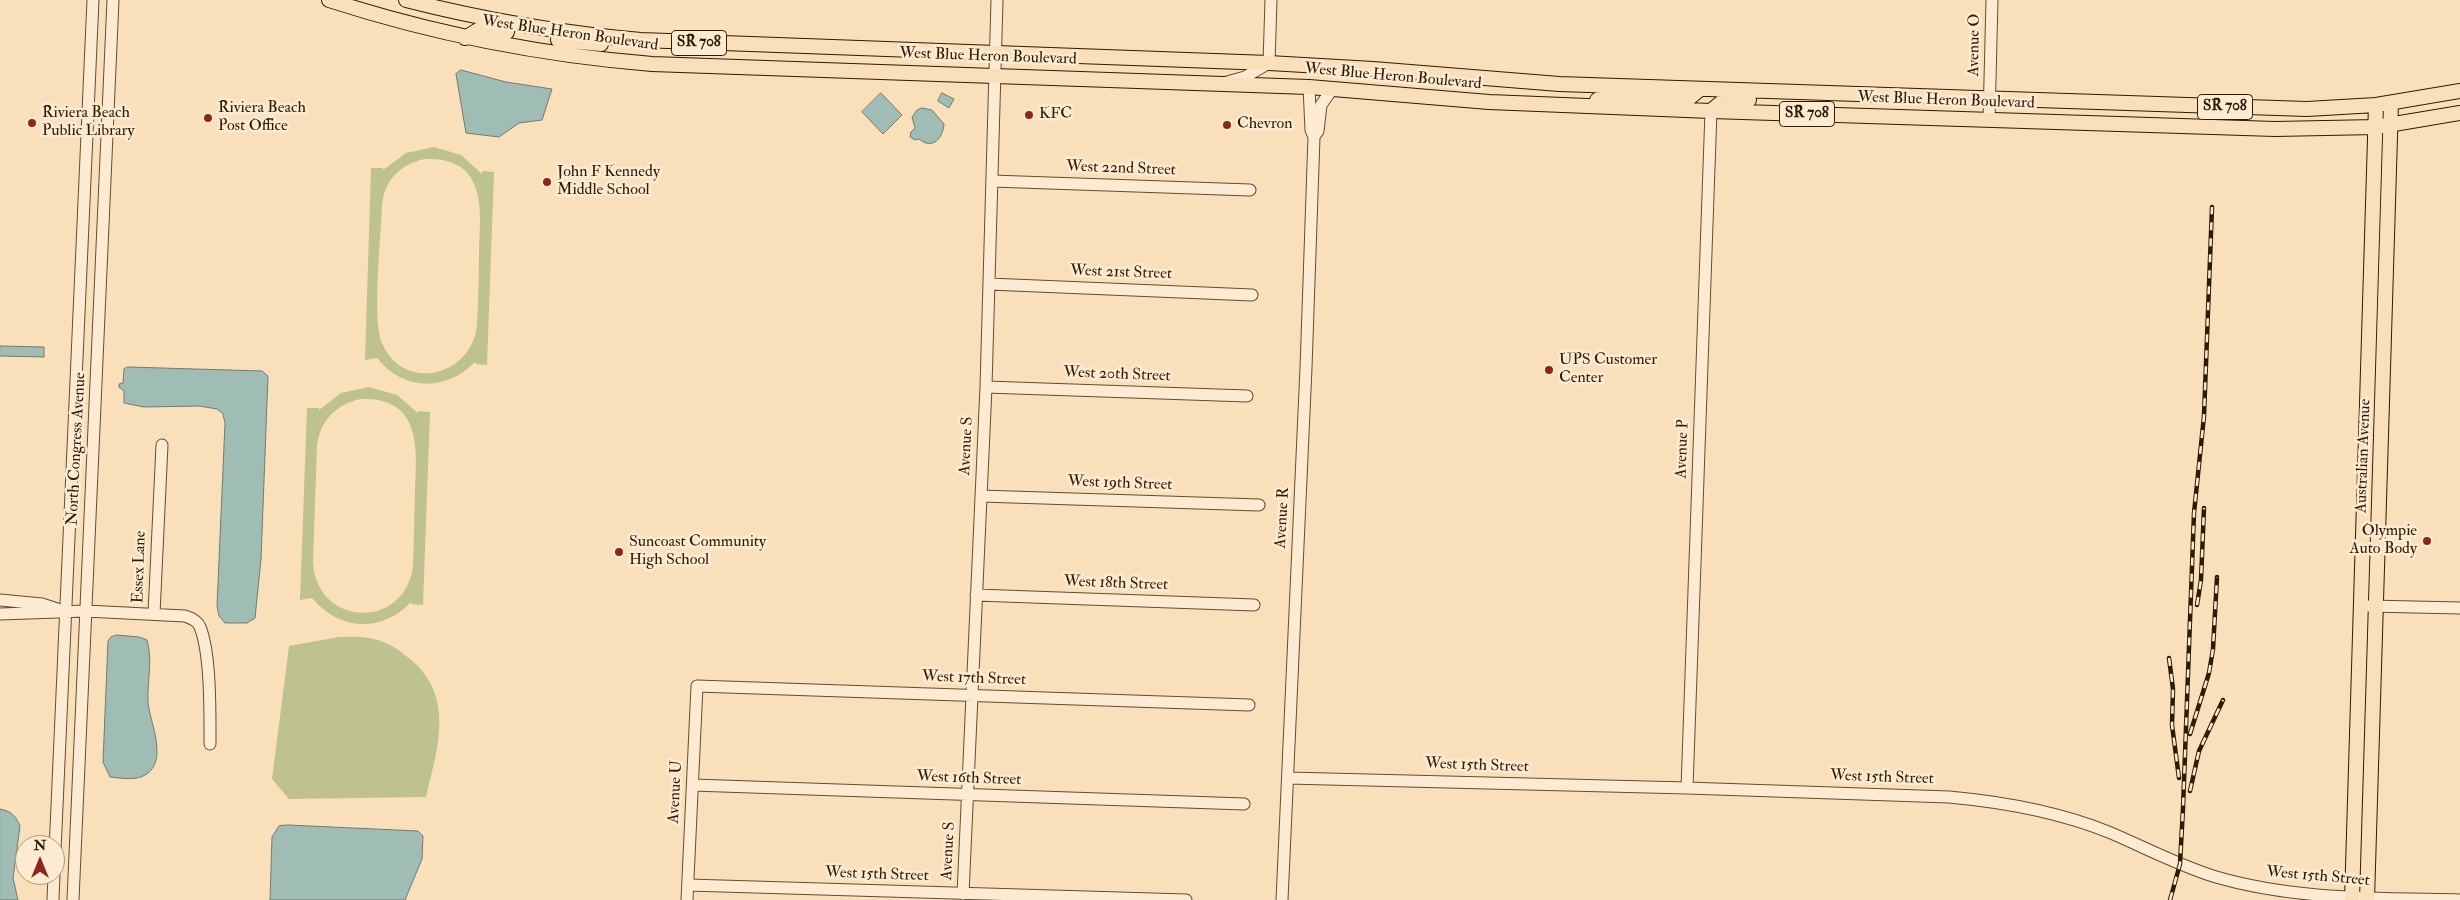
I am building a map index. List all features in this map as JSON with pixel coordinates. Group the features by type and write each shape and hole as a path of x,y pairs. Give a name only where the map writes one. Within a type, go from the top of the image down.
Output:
{"main road":[{"name":"West Blue Heron Boulevard","path":"329,0 465,38 563,55 652,64 1223,83 1332,88 1489,102 1585,106 2275,129 2391,125 2460,113"},
{"name":"West Blue Heron Boulevard","path":"406,0 454,12 553,30 612,37 705,43 1269,63 1373,69 1559,84 2266,109 2376,105 2460,91"},
{"path":"428,28 442,23 454,12"},
{"path":"465,38 478,30 486,29 581,44 605,44 612,37"},
{"path":"1585,106 1602,97 1688,99 1699,90"},
{"path":"1711,111 1723,101 1807,102 1814,94"},
{"name":"Australian Avenue","path":"2367,899 2378,606 2391,103"},
{"name":"Australian Avenue","path":"2352,899 2376,105"}],"street":[{"name":"North Congress Avenue","path":"56,835 93,0"},
{"name":"North Congress Avenue","path":"73,900 113,0"},
{"name":"Avenue S","path":"963,894 986,388 997,0"},
{"path":"1223,83 1245,77 1269,63 1271,0"},
{"name":"Avenue O","path":"1989,120 1992,0"},
{"name":"Avenue R","path":"1282,900 1306,368 1314,137 1311,130 1309,87"},
{"name":"Avenue R","path":"1314,137 1318,131 1321,105 1332,88"},
{"name":"Avenue P","path":"1687,788 1711,111"},
{"name":"West 22nd Street","path":"992,181 1250,190"},
{"name":"West 21st Street","path":"989,284 1252,295"},
{"name":"West 20th Street","path":"986,388 1246,396"},
{"name":"Essex Lane","path":"162,445 154,614 185,616 194,620 200,627 208,675 210,744"},
{"name":"West 19th Street","path":"981,496 1259,506"},
{"name":"West 18th Street","path":"976,596 1254,605"},
{"path":"0,600 42,604 66,612"},
{"path":"2361,606 2460,608"},
{"path":"0,614 86,611 154,614"},
{"name":"West 17th Street","path":"697,686 1249,705"},
{"name":"Avenue U","path":"687,900 697,686"},
{"name":"West 15th Street","path":"1288,778 1687,788 1949,797 1986,800 2069,818 2110,833 2180,864 2257,888 2352,899 2460,900"},
{"name":"West 16th Street","path":"692,785 1244,804"},
{"path":"53,900 54,885"},
{"name":"West 15th Street","path":"688,885 1186,900"}],"green space":[{"path":"434,147 461,155 482,174 482,171 494,172 487,365 476,364 475,362 464,372 438,383 412,382 399,377 387,369 377,358 365,360 371,168 383,168 383,170 406,153","holes":["425,159 445,161 460,167 470,176 476,189 479,203 477,326 472,343 463,357 450,367 435,372 420,373 405,369 392,359 382,343 379,332 377,297 383,197 390,181 401,169 416,161"]},
{"path":"369,387 397,395 418,413 418,411 430,412 423,605 411,604 411,602 400,612 374,623 348,622 335,617 323,609 312,598 300,600 307,408 319,408 319,410 341,393","holes":["361,399 381,401 395,407 405,416 412,429 415,443 416,476 413,566 407,587 394,602 379,610 361,613 344,609 329,599 318,584 313,562 317,446 326,421 337,409 352,401"]},
{"path":"339,637 370,638 384,642 410,659 424,674 433,689 438,706 438,742 426,797 289,799 272,779 289,646"}],"water":[{"path":"461,70 506,82 552,89 542,120 519,123 499,137 466,133 456,74"},
{"path":"881,93 902,115 883,134 862,112"},
{"path":"942,93 954,99 949,108 938,101"},
{"path":"922,108 932,110 944,124 939,138 932,143 919,139 915,140 910,137 911,132 915,128 912,117 917,110"},
{"path":"0,346 44,347 44,357 0,356"},
{"path":"128,367 262,371 268,376 261,559 255,618 247,623 225,623 219,616 217,606 225,423 223,414 217,409 199,406 144,407 124,403 124,391 119,387 119,384 123,383 124,369"},
{"path":"117,635 139,637 147,640 149,648 148,702 157,754 155,763 150,771 141,777 110,777 103,762 108,641 111,637"},
{"path":"0,809 13,814 20,826 19,835 15,835 13,878 18,900 0,900"},
{"path":"279,826 418,831 423,836 422,859 405,900 270,900 272,837"}],"railway":[{"path":"2170,900 2180,864 2194,513 2204,416 2212,207"},
{"path":"2197,605 2201,580 2204,508"},
{"path":"2190,734 2209,673 2213,649 2217,577"},
{"path":"2169,658 2173,689 2172,725 2179,778"},
{"path":"2190,791 2199,751 2223,700"}],"place":[{"name":"KFC","path":"1029,115"},
{"name":"Riviera Beach Post Office","path":"208,118"},
{"name":"Riviera Beach Public Library","path":"32,123"},
{"name":"Chevron","path":"1227,125"},
{"name":"John F Kennedy Middle School","path":"547,182"},
{"name":"UPS Customer Center","path":"1549,370"},
{"name":"Olympie Auto Body","path":"2427,541"},
{"name":"Suncoast Community High School","path":"619,552"}]}
